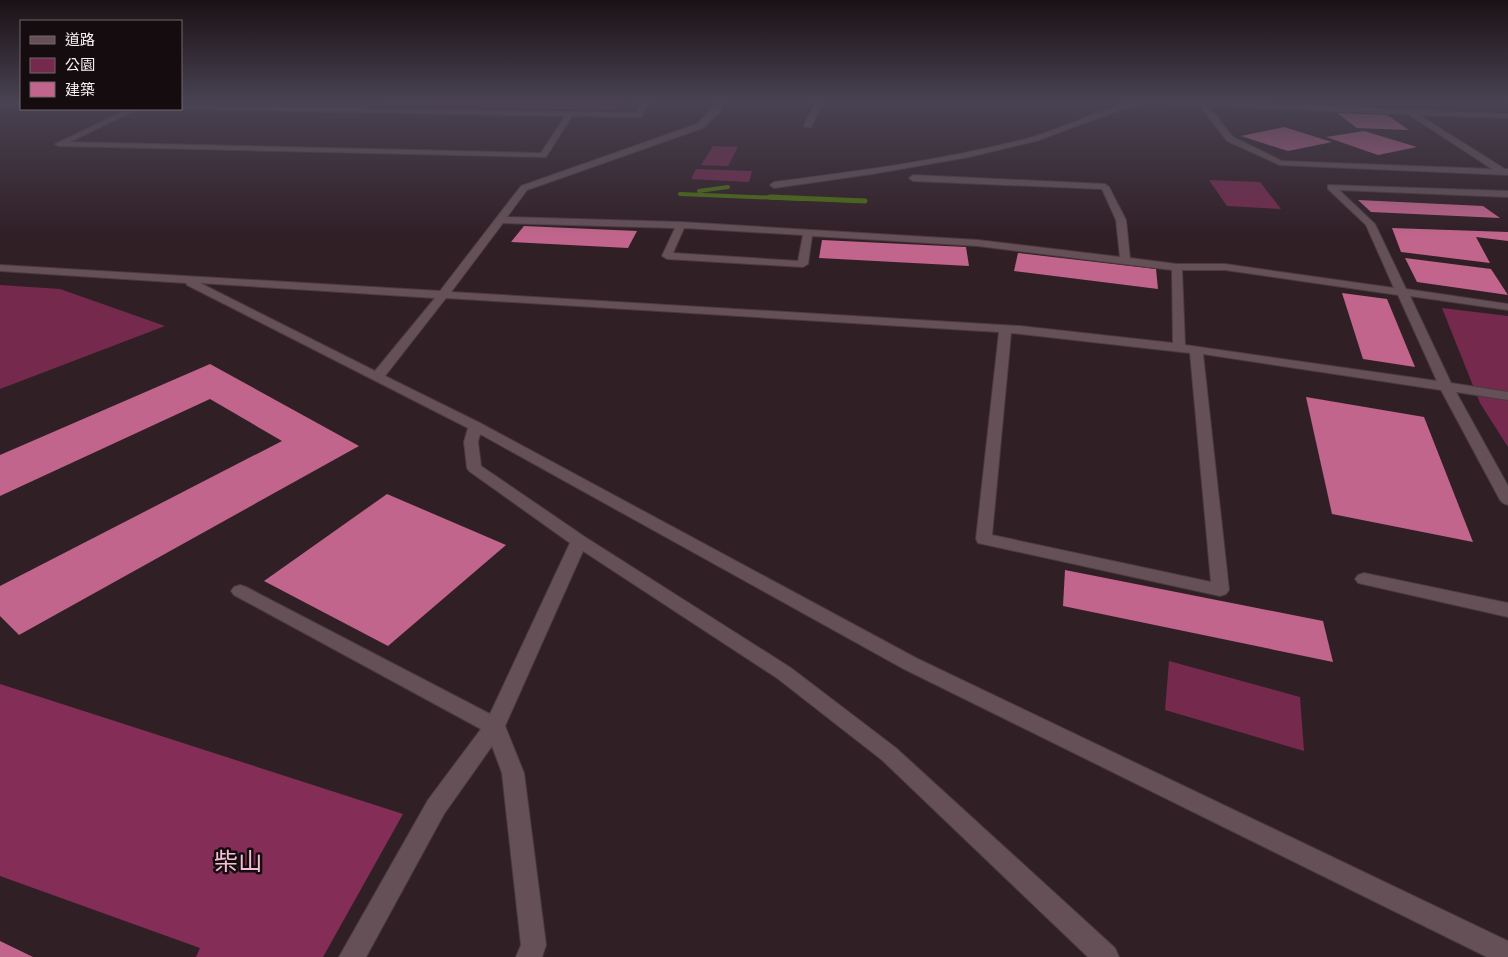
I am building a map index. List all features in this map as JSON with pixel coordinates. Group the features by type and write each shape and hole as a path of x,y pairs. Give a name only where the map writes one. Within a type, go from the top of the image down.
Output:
{"street":[{"path":"177,147 543,155 548,147"},
{"path":"378,376 444,294 524,188 641,147"},
{"path":"774,185 920,165 997,147"},
{"path":"1246,147 1280,163 1506,172"},
{"path":"1465,147 1506,172"},
{"path":"913,178 1105,186 1121,220 1125,260"},
{"path":"1508,194 1331,187 1370,224 1446,386 1508,500"},
{"path":"499,220 681,225 978,243 1177,267 1225,267 1508,307"},
{"path":"681,225 667,256 803,264 808,232"},
{"path":"1177,267 1179,348"},
{"path":"0,268 1005,329 1101,338 1196,350 1508,396"},
{"path":"185,280 475,426 908,663 1508,954"},
{"path":"1005,329 984,539 1220,590 1196,350"},
{"path":"475,426 470,442 474,468 579,541 784,673 889,754 1106,957"},
{"path":"352,957 436,808 495,726 579,541"},
{"path":"1364,579 1508,610"},
{"path":"240,591 495,726 514,773 533,953"}],"green space":[{"path":"713,147 738,147 728,166 701,165"},
{"path":"696,169 752,171 749,182 691,179"},
{"path":"1209,180 1260,182 1281,209 1227,206"},
{"path":"0,285 60,289 165,326 0,389"},
{"path":"1442,308 1508,316 1508,447 1480,403"},
{"path":"1169,661 1300,697 1304,751 1165,710"},
{"name":"柴山","path":"0,684 403,814 323,957 196,957 200,948 0,876"}],"building":[{"path":"1274,147 1309,147 1288,151"},
{"path":"1354,147 1417,147 1378,155"},
{"path":"1358,200 1483,206 1500,218 1371,212"},
{"path":"524,226 637,231 628,248 511,242"},
{"path":"1392,228 1508,232 1508,241 1476,237 1490,263 1401,252"},
{"path":"822,240 966,247 969,266 819,258"},
{"path":"1018,253 1156,269 1158,289 1014,271"},
{"path":"1405,258 1491,269 1508,295 1417,282"},
{"path":"1342,293 1387,299 1415,367 1363,359"},
{"path":"210,364 359,446 19,635 0,616 0,586 282,441 210,399 0,496 0,455"},
{"path":"1306,397 1424,417 1473,542 1332,514"},
{"path":"387,494 506,545 388,646 264,581"},
{"path":"1065,570 1323,621 1333,662 1063,606"},
{"path":"0,941 33,957 0,957"}],"waterway":[{"path":"699,191 728,187"},
{"path":"680,194 803,199"},
{"path":"770,197 865,201"}]}
